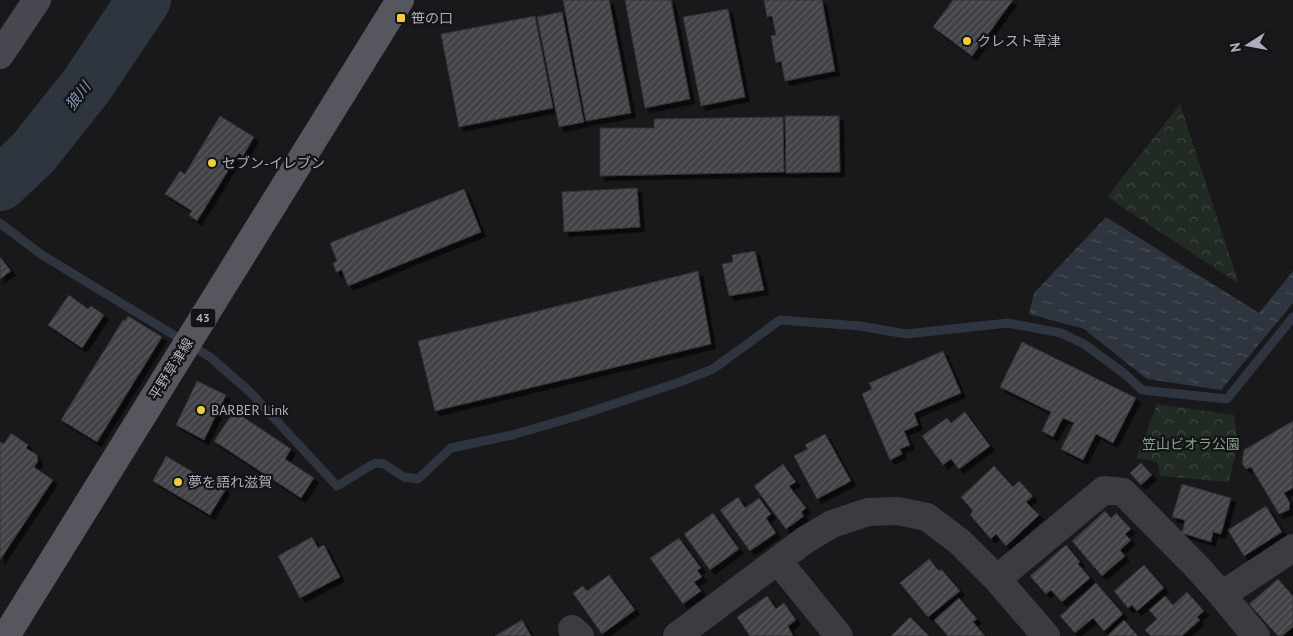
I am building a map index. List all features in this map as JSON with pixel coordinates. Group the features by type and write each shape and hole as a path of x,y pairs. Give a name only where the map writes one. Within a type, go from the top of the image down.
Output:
{"main road":[{"name":"平野草津線","path":"6,636 400,0"}],"street":[{"path":"0,55 37,0"},
{"path":"997,579 1104,490 1123,492 1198,568 1256,636"},
{"path":"677,636 805,540 832,524 868,512 898,511 927,517 960,542 997,579 1046,636"},
{"path":"1222,595 1293,548"},
{"path":"778,561 839,636"}],"green space":[{"path":"1180,104 1239,284 1107,197"},
{"name":"笠山ビオラ公園","path":"1157,404 1234,415 1238,442 1229,482 1160,476 1157,462 1136,458"}],"water":[{"path":"1106,217 1259,313 1293,271 1293,303 1221,390 1147,379 1084,329 1029,314 1034,293"}],"building":[{"path":"563,0 609,0 631,113 586,121"},
{"path":"625,0 671,0 690,99 645,108"},
{"path":"764,0 822,0 835,71 785,81 781,61 776,63 771,36 776,35 772,16 767,17"},
{"name":"クレスト草津","path":"953,0 1013,0 972,56 933,27"},
{"path":"728,9 745,97 701,106 683,17"},
{"path":"562,12 584,122 559,127 537,17"},
{"path":"535,16 553,108 459,127 441,34"},
{"name":"セブン-イレブン","path":"220,116 254,137 243,156 239,153 197,221 189,215 192,211 165,194 180,171 185,174"},
{"path":"785,116 839,116 840,172 786,173"},
{"path":"783,117 784,172 600,176 600,128 654,128 654,119"},
{"path":"637,188 640,227 564,232 562,192"},
{"path":"464,189 481,232 348,286 342,270 336,272 333,263 337,261 330,243"},
{"path":"755,251 764,290 729,296 722,264 733,262 732,255"},
{"path":"0,257 11,271 0,279"},
{"path":"698,271 711,344 435,411 418,341"},
{"path":"69,295 88,309 91,306 104,315 82,348 48,325"},
{"path":"128,316 162,337 97,442 61,420 123,320 125,321"},
{"path":"1022,342 1136,398 1113,443 1096,434 1083,460 1061,449 1074,423 1063,418 1053,437 1042,431 1051,412 1000,387"},
{"path":"943,351 961,393 914,413 918,425 904,431 910,445 900,449 902,454 890,460 862,394 872,389 869,383"},
{"name":"BARBER Link","path":"197,381 226,395 204,440 176,425"},
{"path":"234,411 291,449 285,459 314,478 301,498 214,441"},
{"path":"965,412 990,446 959,469 951,459 943,465 922,436 947,418 951,423"},
{"path":"1293,421 1293,488 1284,493 1290,503 1289,510 1279,514 1251,467 1246,469 1242,463 1244,450"},
{"path":"11,433 28,445 26,448 37,455 38,461 34,467 53,480 0,560 0,442 4,444"},
{"path":"825,434 851,481 817,499 794,456 808,449 805,445"},
{"path":"166,456 213,484 214,482 226,489 210,515 153,481"},
{"path":"1141,463 1152,475 1141,485 1130,473"},
{"path":"783,464 796,482 789,486 806,508 801,512 804,516 786,529 754,486"},
{"path":"994,466 1013,487 1019,481 1033,496 1026,502 1039,515 1006,546 996,534 991,539 970,515 973,511 961,497"},
{"path":"1182,484 1231,498 1221,534 1213,532 1211,542 1182,533 1185,520 1172,517"},
{"path":"738,497 745,508 759,498 771,514 766,518 776,533 750,551 720,510"},
{"path":"1266,506 1282,532 1244,556 1228,530"},
{"path":"1105,511 1111,518 1116,513 1131,529 1125,534 1131,540 1120,550 1125,556 1102,576 1072,541"},
{"path":"713,513 739,549 710,570 684,534"},
{"path":"312,537 318,548 324,545 340,577 300,598 278,556"},
{"path":"679,538 701,568 697,570 702,577 694,582 701,591 683,604 650,558"},
{"path":"1066,545 1090,578 1062,602 1051,590 1046,594 1030,576"},
{"path":"929,559 939,571 941,569 960,591 928,617 900,583"},
{"path":"1144,565 1164,588 1137,611 1132,605 1128,608 1114,591"},
{"path":"609,575 635,610 602,634 573,593 583,586 587,591"},
{"path":"1278,579 1293,596 1293,627 1282,636 1278,636 1249,604"},
{"path":"1096,583 1123,614 1104,631 1093,618 1075,633 1060,616"},
{"path":"1187,592 1204,611 1197,617 1200,620 1182,636 1151,636 1145,630 1157,619 1149,610 1165,596 1173,605"},
{"path":"767,596 776,609 784,603 796,620 788,626 793,636 750,636 737,617"},
{"path":"959,598 977,619 973,622 985,636 948,636 934,620"},
{"path":"910,617 929,636 891,636"},
{"path":"522,620 531,636 495,636"},
{"path":"1124,620 1138,636 1107,636"}],"waterway":[{"name":"狼川","path":"0,184 33,153 87,85 144,0"},
{"path":"0,223 42,255 210,357 250,392 337,486 375,463 384,464 404,477 418,479 451,448 512,435 680,382 713,369 780,320 860,326 906,334 1008,323 1061,333 1084,344 1125,374 1142,390 1227,399 1293,317"}],"place":[{"name":"笹の口","path":"401,18"},
{"name":"クレスト草津","path":"967,41"},
{"name":"セブン-イレブン","path":"212,163"},
{"name":"BARBER Link","path":"201,410"},
{"name":"夢を語れ滋賀","path":"178,482"}]}
